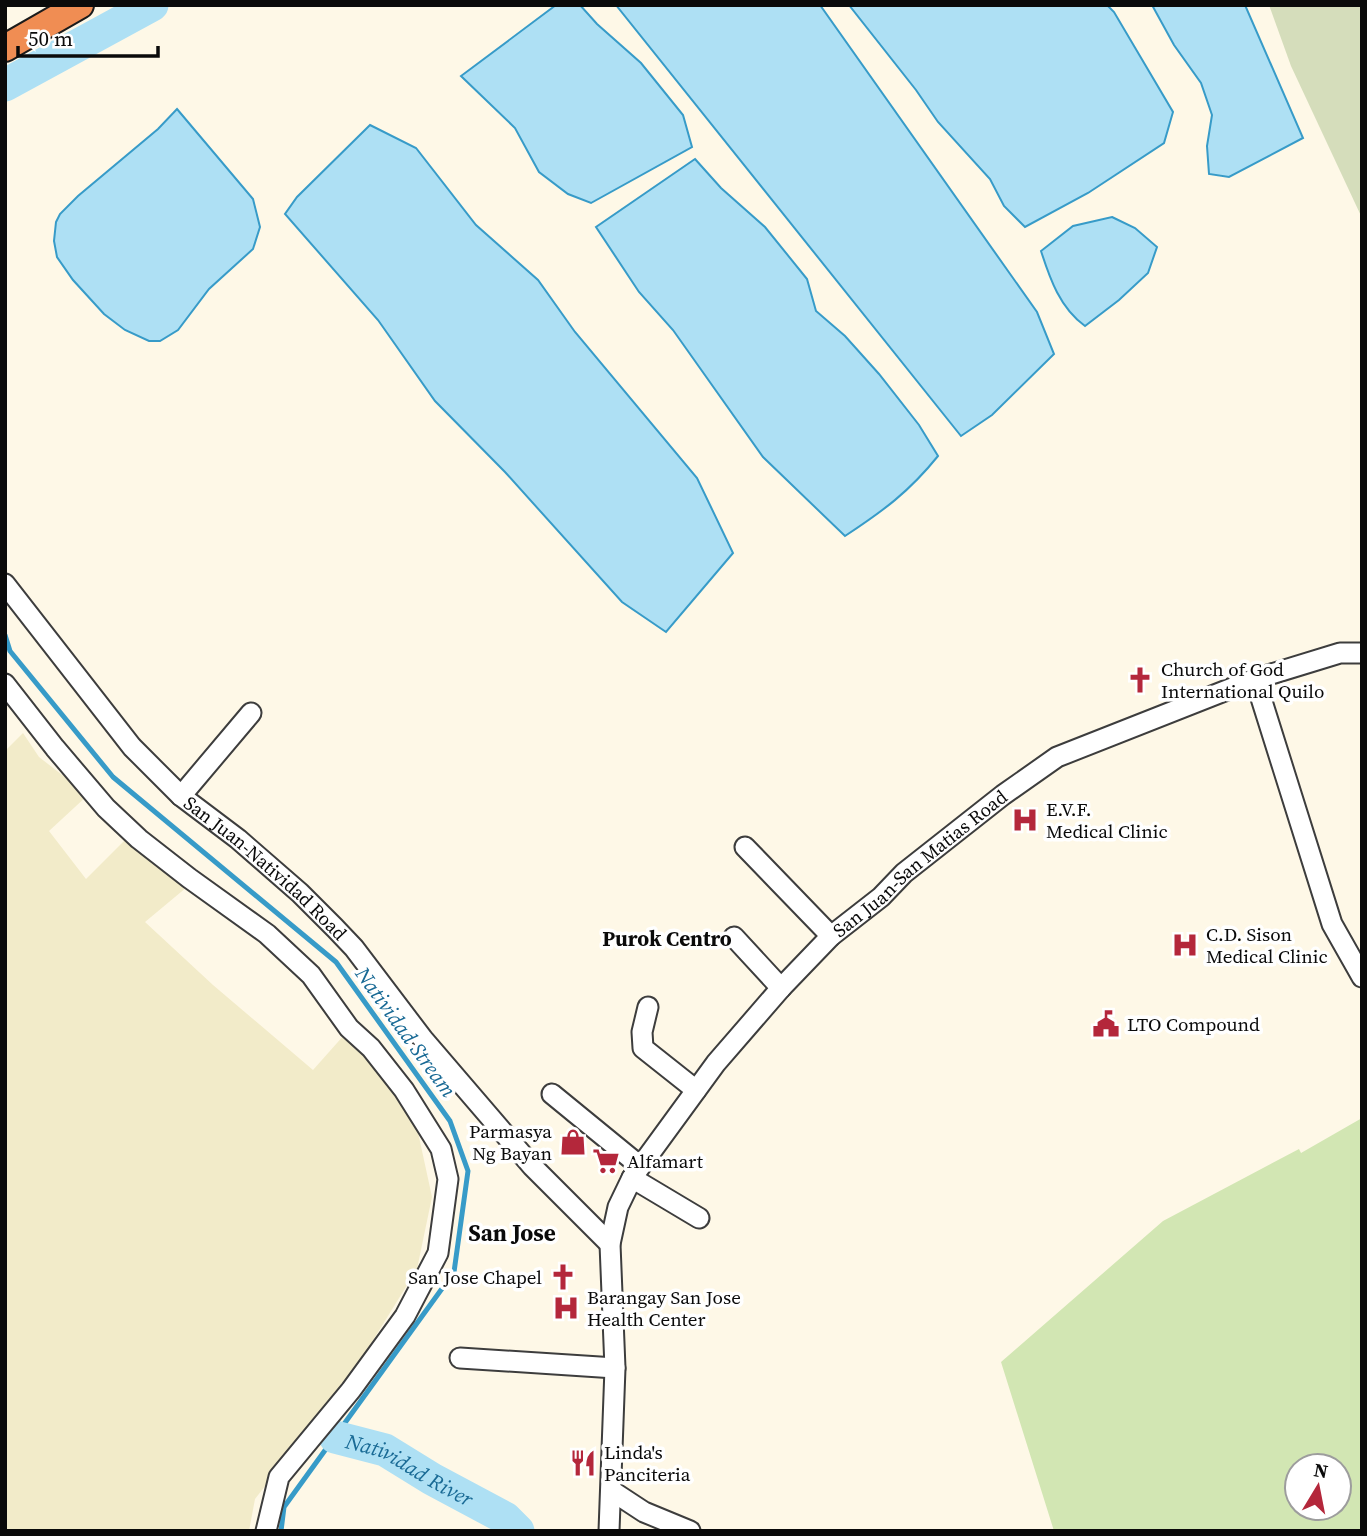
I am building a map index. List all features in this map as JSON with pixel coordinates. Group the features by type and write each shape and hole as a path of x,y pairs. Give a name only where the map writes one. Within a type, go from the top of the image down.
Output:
{"highway":[{"path":"5,48 80,5"}],"street":[{"name":"San Juan-Natividad Road","path":"5,584 132,747 181,796 238,839 300,893 335,928 354,948 423,1040 532,1166 610,1244"},
{"name":"San Juan-San Matias Road","path":"609,1531 615,1368 610,1244 618,1207 636,1172 716,1063 781,988 831,936 881,897 904,873 1003,795 1057,757 1255,678 1340,653 1362,653"},
{"path":"1255,678 1332,924 1362,977"},
{"path":"5,684 55,748 114,816 189,878 267,934 311,975 349,1028 371,1048 404,1090 441,1149 448,1178 438,1253 405,1316 351,1390 279,1477 266,1531"},
{"path":"181,796 251,713"},
{"path":"745,847 831,936"},
{"path":"734,937 781,988"},
{"path":"648,1007 642,1032 643,1048 696,1090"},
{"path":"552,1094 636,1172 699,1218"},
{"path":"460,1358 615,1368"},
{"path":"612,1491 644,1513 691,1531"}],"shaded area":[{"path":"23,733 39,757 88,795 49,831 86,879 127,838 187,887 145,922 213,985 313,1070 345,1034 389,1078 416,1123 432,1197 417,1269 354,1371 255,1499 249,1531 5,1531 5,751"}],"green space":[{"path":"1269,5 1362,5 1362,218 1291,66"},
{"path":"1362,1118 1362,1531 1054,1531 1001,1362 1163,1221 1299,1149 1301,1153"}],"water":[{"path":"556,5 580,5 641,63 683,115 692,147 591,203 568,194 539,172 515,128 461,76"},
{"path":"616,5 820,5 1037,312 1054,354 992,415 961,436"},
{"path":"849,5 1107,5 1114,12 1173,112 1164,143 1088,193 1025,227 1004,206 990,179 938,122"},
{"path":"1152,5 1245,5 1303,138 1229,177 1209,174 1207,146 1212,115 1201,83 1174,45"},
{"path":"177,109 253,199 260,227 253,249 209,289 178,330 160,341 149,341 125,330 104,314 73,280 57,257 54,241 56,222 60,214 78,196 158,129"},
{"path":"370,125 416,148 476,225 538,280 575,332 697,478 733,553 666,632 622,602 505,472 435,401 378,320 285,214 297,197"},
{"path":"695,159 721,188 765,227 807,279 816,311 845,336 879,374 919,425 938,456 895,500 845,536 763,457 673,330 639,292 596,227"},
{"path":"1112,217 1135,228 1157,247 1148,273 1085,326 1062,302 1041,251 1073,226"}],"waterway":[{"path":"5,85 152,5"},
{"name":"Natividad Stream","path":"5,635 10,651 113,777 336,962 450,1121 468,1171 454,1272 284,1507 281,1531"},
{"name":"Natividad River","path":"335,1437 385,1450 505,1518 518,1531"}],"place":[{"name":"Church of God International Quilo","path":"1140,680"},
{"name":"E.V.F. Medical Clinic","path":"1025,820"},
{"name":"C.D. Sison Medical Clinic","path":"1185,945"},
{"name":"LTO Compound","path":"1106,1024"},
{"name":"Parmasya Ng Bayan","path":"573,1142"},
{"name":"Alfamart","path":"606,1161"},
{"name":"San Jose Chapel","path":"563,1277"},
{"name":"Barangay San Jose Health Center","path":"566,1308"},
{"name":"Linda's Panciteria","path":"583,1463"}],"district":[{"name":"Purok Centro","path":"667,938"},
{"name":"San Jose","path":"512,1233"}]}
